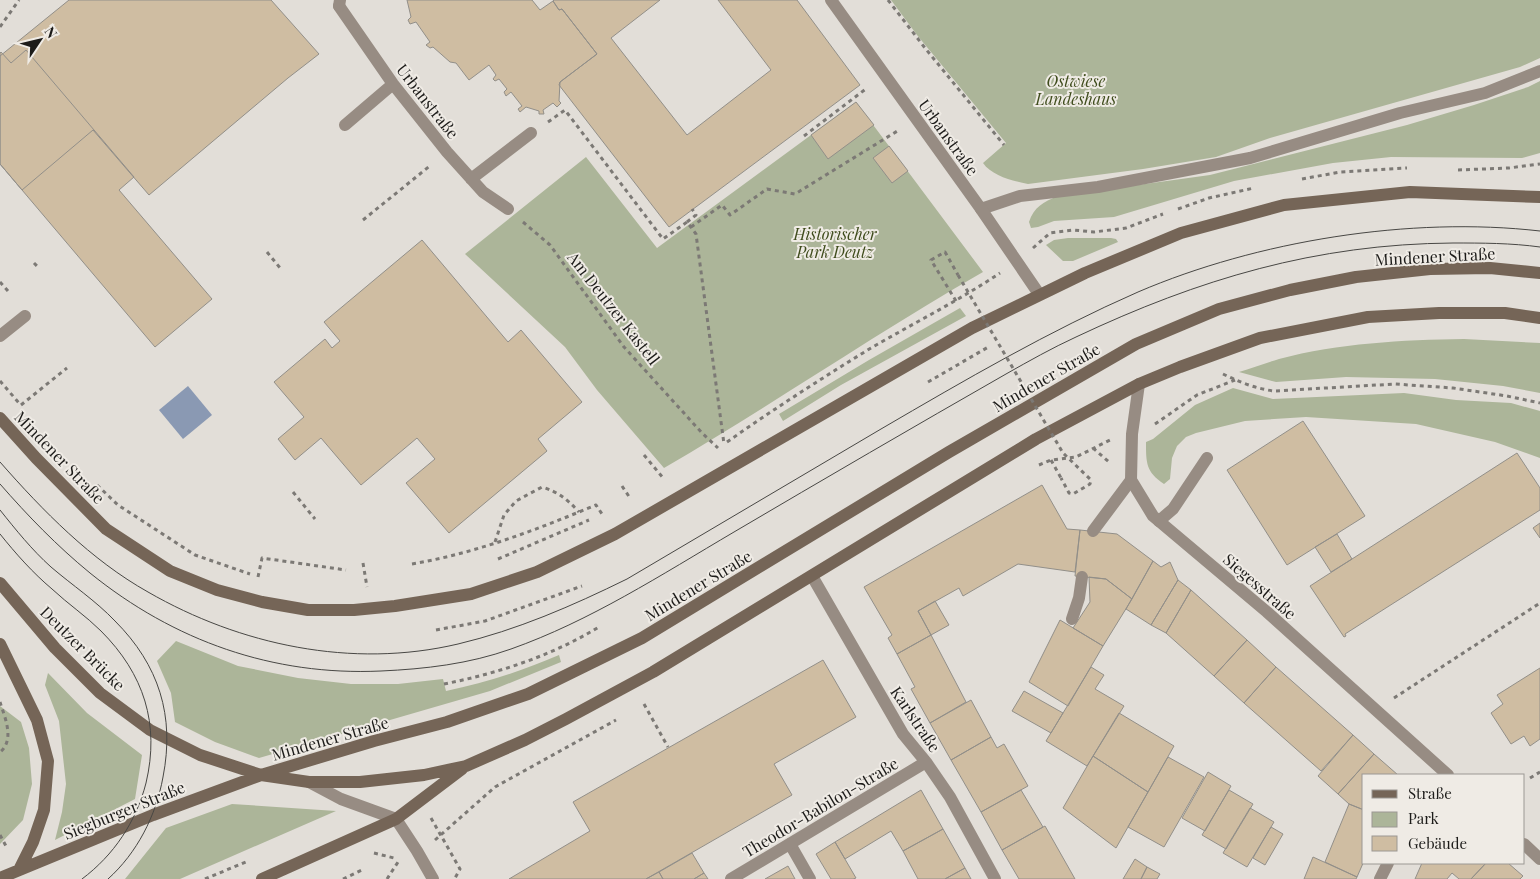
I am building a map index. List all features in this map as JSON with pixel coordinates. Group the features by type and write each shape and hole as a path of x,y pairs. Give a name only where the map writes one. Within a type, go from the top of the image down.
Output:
{"main road":[{"name":"Mindener Straße","path":"0,418 36,458 106,529 170,571 216,590 262,602 308,610 354,610 396,606 472,594 537,572 615,534 972,328 1084,273 1181,233 1284,205 1410,192 1540,197"},
{"name":"Mindener Straße","path":"261,775 374,741 447,722 537,690 642,638 949,452 1136,344 1219,309 1290,290 1356,277 1430,270 1490,268 1540,273"},
{"name":"Mindener Straße","path":"261,775 309,782 338,783 424,776 466,766 525,740 652,672 1036,439 1140,384 1197,360 1260,338 1368,317 1449,313 1505,313 1540,318"},
{"name":"Deutzer Brücke","path":"0,583 56,648 100,693 127,713 167,739 200,755 261,775"},
{"path":"0,644 37,720 48,761 44,810 33,842 18,870"},
{"path":"262,879 396,819 466,766"},
{"name":"Siegburger Straße","path":"0,878 153,815 261,775"}],"street":[{"name":"Urbanstraße","path":"831,0 981,209 1039,294"},
{"name":"Urbanstraße","path":"340,3 393,84 447,152 483,192 508,209"},
{"path":"981,209 1020,196 1098,188 1250,158 1400,113 1486,93 1540,71"},
{"path":"345,125 393,84"},
{"path":"470,179 531,133"},
{"path":"0,336 25,316"},
{"path":"1093,531 1131,480 1132,434 1140,384"},
{"path":"1160,521 1173,509 1207,458"},
{"name":"Siegesstraße","path":"1131,480 1154,516 1267,612 1375,710 1433,770 1445,774"},
{"name":"Karlstraße","path":"812,576 903,734 926,762 950,797 995,879"},
{"path":"1072,618 1080,598 1082,577"},
{"name":"Theodor-Babilon-Straße","path":"731,879 926,762"},
{"path":"309,782 340,798 396,819 433,879"},
{"path":"790,844 810,879"},
{"path":"1525,845 1540,859"},
{"path":"1380,879 1388,864"}],"path":[{"path":"0,27 19,0"},
{"path":"888,0 1004,145"},
{"path":"804,136 885,75"},
{"path":"531,133 565,110 662,239 696,215 692,209"},
{"path":"691,227 722,204 730,216 767,190 795,194 917,119"},
{"path":"363,220 418,175"},
{"name":"Am Deutzer Kastell","path":"508,209 550,245 624,347 702,433 718,448 724,444"},
{"path":"687,222 696,234 724,444 799,392 956,301 931,260 945,252 1063,453 1091,480 1090,484 1073,494 1070,493 1051,460 1076,457 1118,436 1146,430 1197,395 1235,380 1264,390 1274,391 1395,384 1443,387 1507,396 1540,403"},
{"path":"267,252 281,269"},
{"path":"34,263 38,267"},
{"path":"0,282 8,291"},
{"path":"928,382 998,342"},
{"path":"21,405 67,368"},
{"path":"0,380 26,412"},
{"path":"644,455 664,479"},
{"path":"96,485 118,505 195,555 258,577 268,578"},
{"path":"622,486 630,498"},
{"path":"495,542 504,515 516,501 542,487 565,497 579,512"},
{"path":"293,492 315,518"},
{"path":"412,564 444,559 540,528 596,505 602,514 491,562"},
{"path":"258,577 262,558 346,570"},
{"path":"363,562 367,589"},
{"path":"436,630 484,621 582,586"},
{"path":"358,589 376,588"},
{"path":"1375,710 1540,603"},
{"path":"444,684 480,677 550,654 600,627"},
{"path":"0,702 8,736 4,749 0,752"},
{"path":"644,704 668,747"},
{"path":"1530,778 1540,772"},
{"path":"455,879 460,869 440,835 495,787"},
{"path":"386,879 400,860"},
{"path":"343,879 364,869"}],"green space":[{"name":"Ostwiese Landeshaus","path":"891,0 1540,0 1540,58 1520,67 1270,138 1216,157 1143,169 1028,184 997,175 983,163 1006,143 917,35"},
{"path":"1540,81 1540,153 1522,158 1391,157 1333,163 1234,181 1114,217 1054,221 1031,228 1029,222 1034,212 1040,206 1058,196 1210,175 1407,125 1474,105 1528,87"},
{"name":"Historischer Park Deutz","path":"856,102 983,272 664,468 597,390 565,347 465,254 586,157 657,248"},
{"path":"1068,238 1111,238 1116,239 1118,242 1073,261 1063,261 1046,245 1054,240"},
{"path":"960,308 966,316 841,385 783,421 779,414"},
{"path":"1464,339 1540,343 1540,393 1503,386 1435,379 1346,377 1276,382 1239,372 1279,359 1324,349 1417,340"},
{"path":"1233,388 1273,399 1404,393 1456,400 1511,403 1540,411 1540,458 1495,442 1416,424 1306,417 1245,421 1186,437 1177,446 1172,458 1170,479 1164,484 1158,480 1148,466 1146,442 1153,439 1195,405"},
{"path":"176,641 238,666 298,678 351,684 398,684 443,679 446,691 503,676 559,655 561,662 490,691 259,758 215,742 175,722 171,693 157,661"},
{"path":"48,673 87,713 142,755 135,799 55,840 66,784 59,721 45,685"},
{"path":"0,706 21,722 29,748 32,784 23,820 0,844"},
{"path":"232,804 336,811 180,879 125,879 166,828"}],"water":[{"path":"188,386 212,415 183,439 159,410"}],"building":[{"path":"69,0 271,0 319,54 149,195 93,130 22,190 0,164 0,56"},
{"path":"407,0 532,0 540,10 553,1 559,10 562,9 597,54 560,82 559,101 561,103 557,107 553,103 543,110 544,114 539,114 539,111 526,107 520,112 518,109 522,106 511,92 506,96 504,92 507,89 499,79 495,81 493,79 496,75 489,65 469,80 456,63 450,62 433,47 430,48 426,45 430,42 416,22 410,24 408,20 411,17"},
{"path":"554,0 660,0 611,38 687,135 771,70 718,0 797,0 860,85 669,227 559,85 560,82 597,54 562,9 559,10"},
{"path":"26,50 134,177 119,190 212,299 155,347 0,164 0,53 11,63"},
{"path":"856,102 874,125 828,159 811,135"},
{"path":"889,146 908,171 892,183 873,158"},
{"path":"422,240 508,342 521,330 582,402 538,439 547,451 449,533 406,483 435,459 417,438 361,485 321,438 295,460 278,439 304,417 274,382 325,339 332,348 340,341 324,322"},
{"path":"1303,421 1365,516 1287,565 1227,470"},
{"path":"1517,453 1540,488 1540,510 1345,634 1346,636 1344,637 1310,586"},
{"path":"1042,485 1067,529 1080,530 1075,572 1018,564 963,596 959,588 918,611 931,635 897,654 888,638 892,635 864,587"},
{"path":"1540,523 1540,538 1533,528"},
{"path":"1080,530 1117,534 1153,561 1132,599 1106,579 1075,576"},
{"path":"1337,534 1352,559 1331,572 1315,547"},
{"path":"1153,561 1161,567 1170,562 1178,580 1151,625 1126,609"},
{"path":"1089,577 1106,579 1132,599 1103,646 1073,628 1090,602"},
{"path":"1178,580 1191,590 1166,633 1151,625"},
{"path":"1191,590 1247,640 1214,676 1166,633"},
{"path":"935,601 949,625 931,635 918,611"},
{"path":"1060,620 1103,646 1068,706 1029,682"},
{"path":"931,635 966,702 930,723 911,689 915,687 897,654"},
{"path":"1247,640 1276,667 1244,703 1214,676"},
{"path":"823,660 856,717 774,764 792,795 646,879 509,879 590,831 573,802"},
{"path":"1091,667 1104,675 1095,689 1124,706 1087,766 1046,741"},
{"path":"1276,667 1353,735 1321,771 1244,703"},
{"path":"1540,668 1540,739 1530,746 1524,736 1511,744 1491,713 1503,704 1497,695"},
{"path":"1024,691 1063,713 1051,733 1012,711"},
{"path":"971,700 991,737 951,760 930,723"},
{"path":"1119,713 1174,746 1148,792 1093,756"},
{"path":"1353,735 1374,754 1338,794 1318,776"},
{"path":"991,737 997,748 1004,744 1028,786 981,812 951,760"},
{"path":"1374,754 1397,774 1362,774 1362,809 1349,804 1338,794"},
{"path":"1093,756 1148,792 1116,848 1063,808"},
{"path":"1168,757 1204,777 1164,847 1128,827"},
{"path":"1208,772 1231,786 1205,831 1182,818"},
{"path":"921,790 943,829 903,851 891,831 845,859 835,842"},
{"path":"1021,790 1043,827 1002,850 981,812"},
{"path":"1229,790 1253,804 1226,849 1202,835"},
{"path":"1349,804 1362,809 1363,864 1357,877 1325,862"},
{"path":"1250,808 1274,822 1247,867 1223,853"},
{"path":"1045,826 1075,879 1019,879 1002,850"},
{"path":"1271,827 1283,834 1265,865 1253,858"},
{"path":"943,829 965,868 945,879 918,879 903,851"},
{"path":"835,842 856,878 831,879 816,854"},
{"path":"692,853 704,873 694,879 663,879 659,872"},
{"path":"1313,857 1357,877 1356,879 1304,879"},
{"path":"1135,859 1147,867 1141,879 1123,879"},
{"path":"1422,864 1485,864 1471,879 1459,879 1452,873 1447,879 1415,879"},
{"path":"1485,864 1509,864 1523,876 1520,879 1471,879"},
{"path":"788,866 795,879 765,879"},
{"path":"1147,867 1160,874 1157,879 1141,879"},
{"path":"965,868 971,879 945,879"},
{"path":"659,872 663,879 646,879"},
{"path":"704,873 708,879 694,879"}],"tram line":[{"path":"0,462 33,498 87,550 127,579 183,610 220,626 298,647 338,653 378,654 418,651 458,644 502,632 565,608 627,579 944,392 1072,323 1138,292 1184,274 1283,246 1387,230 1490,227 1540,231"},
{"path":"0,484 43,530 90,573 122,597 156,618 191,635 226,649 264,660 302,667 341,671 381,671 447,665 511,649 540,638 597,611 652,581 1032,359 1122,316 1168,298 1213,282 1259,269 1306,258 1354,250 1403,245 1453,243 1540,247"},
{"path":"0,510 24,540 44,560 100,607 130,638 143,655 160,693 165,712 167,733 166,755 160,792 144,833 128,858 108,879"},
{"path":"0,534 38,576 101,631 116,647 138,682 145,701 151,740 150,761 142,797 130,824 114,848 94,870 82,879"}]}
